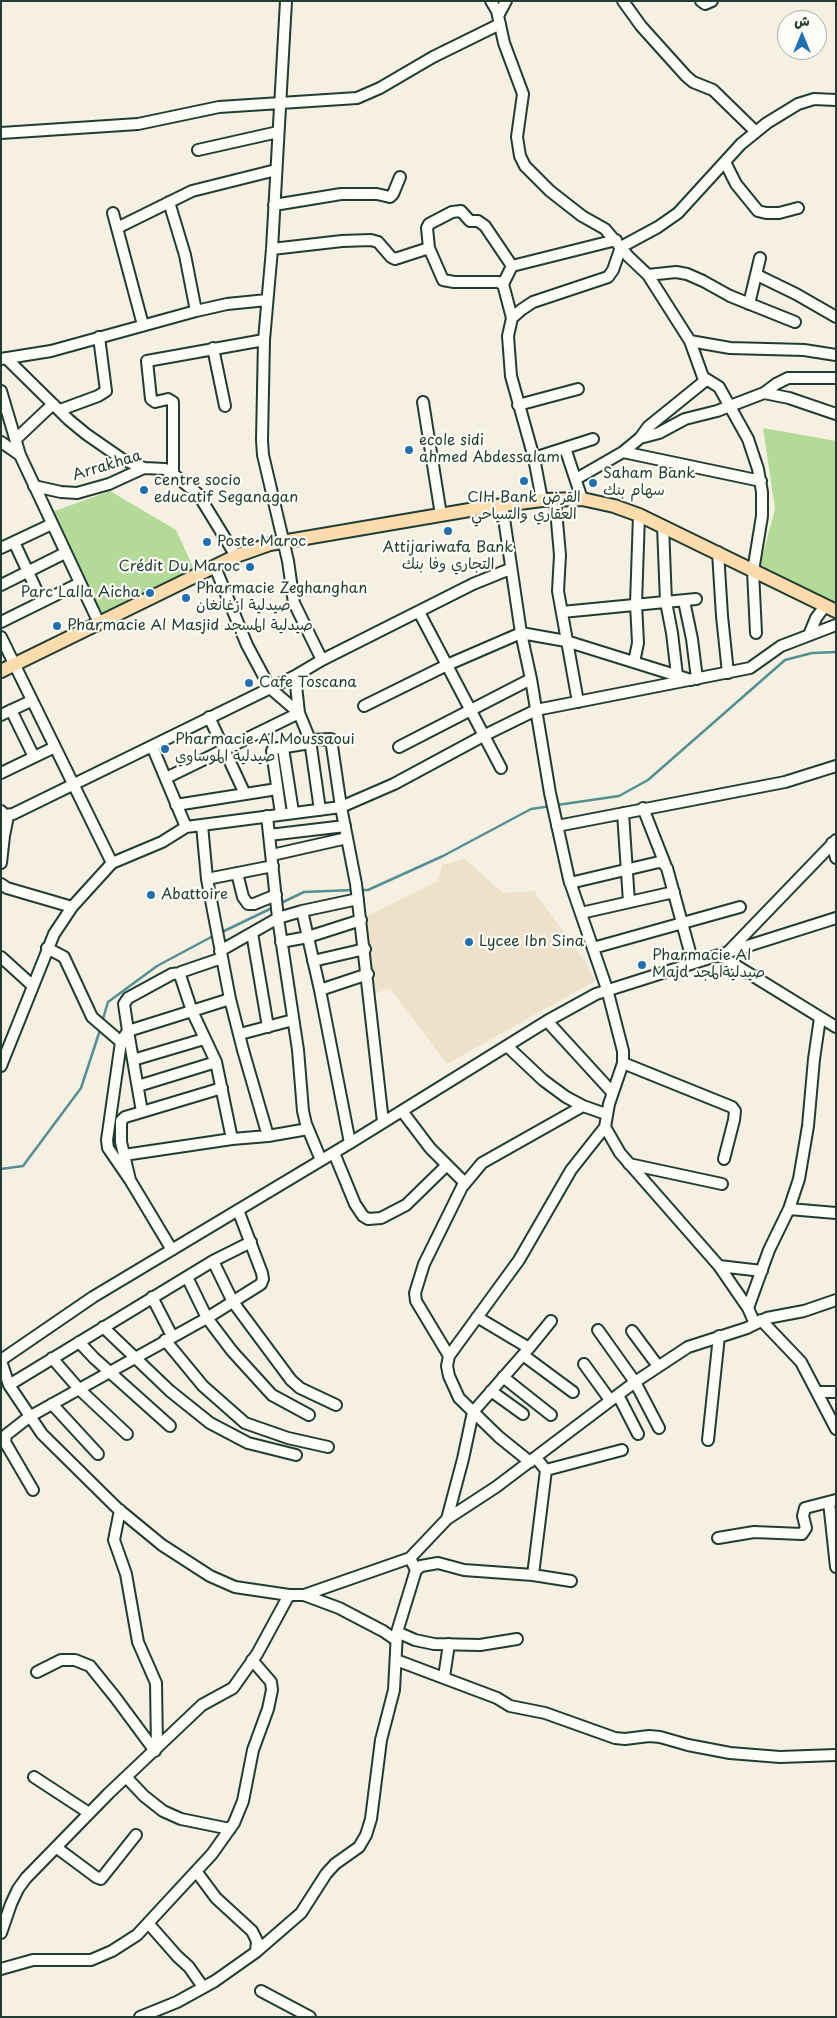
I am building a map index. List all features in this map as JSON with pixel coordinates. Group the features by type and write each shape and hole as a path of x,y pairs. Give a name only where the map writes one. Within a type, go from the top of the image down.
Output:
{"main road":[{"path":"1,671 236,556 282,541 441,514 555,499 582,499 614,506 639,515 718,552 831,609"}],"street":[{"path":"286,1 272,248 264,340 262,440 282,541 288,561 294,603 322,660"},
{"path":"491,1 523,94 517,137 520,156 524,166 550,192 582,216 606,230 648,275 690,342 703,377 719,388 748,439 761,481 762,516 753,571 756,633"},
{"path":"1,133 138,124 219,107 279,102 348,100 367,94 499,20 506,1"},
{"path":"623,1 641,26 686,76 693,82 713,90 755,131"},
{"path":"701,1 705,4 712,1"},
{"path":"512,266 618,244 668,220 690,201 755,131 798,104 814,99 836,100"},
{"path":"198,150 278,132"},
{"path":"725,162 736,184 758,210 766,213 779,213 798,208"},
{"path":"117,228 192,191 276,170"},
{"path":"274,206 341,194 377,194 390,197 400,176"},
{"path":"169,202 185,255 196,311"},
{"path":"503,284 498,282 445,281 440,275 429,248 427,228 429,224 459,210 470,221 478,221 485,226 512,266"},
{"path":"113,212 143,325"},
{"path":"272,248 371,240 378,242 388,255 395,258 429,248"},
{"path":"512,318 534,302 608,277 613,270 618,244"},
{"path":"749,304 760,258"},
{"path":"512,266 503,284 512,318 508,336 511,376 534,458 542,500"},
{"path":"648,275 676,272 687,274 749,304 794,322"},
{"path":"757,275 796,294 836,317"},
{"path":"4,358 52,352 143,325 227,304 267,300"},
{"path":"16,439 56,407 98,396 106,390 99,338"},
{"path":"173,474 172,402 168,399 155,402 151,399 147,361 264,340"},
{"path":"690,342 730,348 804,350 836,355"},
{"path":"213,348 225,406"},
{"path":"4,358 68,420 122,459 144,468"},
{"path":"640,438 659,434 685,419 708,414 764,393 788,378 835,378"},
{"path":"576,479 623,452 640,438 648,426 706,380"},
{"path":"518,405 578,389"},
{"path":"1,391 20,455 99,623"},
{"path":"764,393 789,398 836,414"},
{"path":"423,402 441,514"},
{"path":"534,458 593,438"},
{"path":"1,442 20,455"},
{"path":"565,448 582,499"},
{"path":"623,452 761,481"},
{"name":"Arrakhaa","path":"34,486 61,492 84,492 109,484 144,468 158,468 173,474 191,487 203,500 236,556"},
{"path":"555,499 560,555 558,592 578,702"},
{"path":"502,505 510,569 551,799 570,883 607,989 623,1052 623,1063 606,1114 606,1127 612,1142 719,1266 758,1322 801,1362 836,1429"},
{"path":"634,662 638,643 636,604 639,515"},
{"path":"1,548 52,524"},
{"path":"663,526 666,602 672,633 676,675"},
{"path":"14,542 42,602"},
{"path":"718,552 728,672"},
{"path":"1,585 65,553"},
{"path":"215,567 247,645 270,688 299,713"},
{"path":"1,863 4,813 74,785 295,676 322,660 474,584 510,569"},
{"path":"1,622 80,583"},
{"path":"562,612 696,599"},
{"path":"684,601 692,638 694,680"},
{"path":"808,635 816,618 831,609"},
{"path":"419,612 501,768"},
{"path":"1,1066 47,948 72,907 112,863 162,842 186,827 341,807 394,784 536,710 750,668 775,649 836,625"},
{"path":"364,706 447,665 521,633 566,641 694,680"},
{"path":"1,637 112,863"},
{"path":"295,676 299,713 310,741 320,810"},
{"path":"399,747 531,679"},
{"path":"1,715 31,701"},
{"path":"11,710 34,757"},
{"path":"166,778 299,713"},
{"path":"209,717 245,794"},
{"path":"281,814 272,751 310,741 331,739 361,920 383,1122"},
{"path":"152,746 186,827"},
{"path":"1,773 55,747"},
{"path":"283,748 293,812"},
{"path":"556,821 623,813 785,782 836,766"},
{"path":"176,805 278,789"},
{"path":"643,808 674,892 693,963"},
{"path":"623,813 629,902"},
{"path":"267,816 281,942 302,1085 303,1110 308,1129 321,1160"},
{"path":"202,825 207,878 230,999 268,1136"},
{"path":"269,835 345,826"},
{"path":"272,855 347,838"},
{"path":"834,842 836,858"},
{"path":"723,954 834,842"},
{"path":"570,883 659,862 664,864"},
{"path":"207,878 273,866"},
{"path":"237,873 243,897 248,904 276,898"},
{"path":"1,884 7,888 72,907"},
{"path":"581,913 674,892"},
{"path":"142,1112 124,1004 128,998 172,974 180,973 221,955 278,917 358,899"},
{"path":"593,948 740,907"},
{"path":"302,911 320,990 350,1143"},
{"path":"836,918 607,989 547,1021 334,1153 93,1298 1,1360 9,1385 42,1434 120,1510 162,1545 192,1565 235,1587 289,1595 304,1595 410,1558 448,1519 533,1460 635,1382 688,1348 758,1322 804,1311 836,1300"},
{"path":"281,942 308,937 361,920"},
{"path":"252,933 268,1027"},
{"path":"47,948 64,957 92,1017 121,1042"},
{"path":"313,961 364,949"},
{"path":"723,954 836,1027"},
{"path":"1,957 33,986"},
{"path":"180,973 192,1011 216,1062 232,1139"},
{"path":"320,990 368,974"},
{"path":"172,1250 130,1180 108,1148 107,1140 121,1042 128,1032 230,999"},
{"path":"748,1308 769,1250 796,1190 808,1126 814,1058 820,1018"},
{"path":"240,1034 293,1020"},
{"path":"547,1021 612,1092"},
{"path":"133,1060 204,1039"},
{"path":"507,1046 543,1080 566,1096 582,1106 606,1114"},
{"path":"138,1086 216,1062"},
{"path":"623,1063 732,1107 734,1120 724,1159"},
{"path":"130,1180 120,1135 122,1121 125,1117 222,1088"},
{"path":"449,1356 416,1301 415,1293 424,1264 464,1183 482,1163 582,1106"},
{"path":"402,1111 430,1148 464,1183"},
{"path":"546,1470 499,1437 473,1412 460,1398 452,1384 447,1366 449,1356 519,1260 571,1170 606,1127"},
{"path":"124,1155 308,1129"},
{"path":"334,1153 355,1204 368,1219 381,1218 406,1205 447,1166"},
{"path":"630,1164 722,1184"},
{"path":"789,1209 836,1213"},
{"path":"33,1490 5,1442 4,1437 29,1417 207,1318 258,1287 263,1280 238,1210"},
{"path":"9,1385 213,1261 251,1242"},
{"path":"213,1261 233,1302 291,1380 306,1391 336,1405"},
{"path":"719,1266 762,1271"},
{"path":"187,1277 207,1318 232,1351 272,1395 309,1415"},
{"path":"152,1298 169,1338 203,1386 249,1425 288,1438 328,1447"},
{"path":"477,1317 526,1352 573,1392"},
{"path":"448,1519 473,1412 551,1321"},
{"path":"103,1327 170,1391 210,1423 248,1444 296,1455"},
{"path":"598,1330 635,1382 659,1428"},
{"path":"632,1331 658,1366"},
{"path":"708,1440 719,1336"},
{"path":"79,1342 109,1372 170,1426"},
{"path":"52,1358 78,1389 128,1434"},
{"path":"584,1364 614,1397 638,1434"},
{"path":"503,1377 551,1415"},
{"path":"491,1391 523,1414"},
{"path":"816,1392 836,1392"},
{"path":"52,1404 98,1454"},
{"path":"546,1470 622,1450"},
{"path":"532,1576 546,1470"},
{"path":"718,1538 754,1532 802,1534 806,1528 804,1510 832,1501 836,1567"},
{"path":"120,1510 114,1540 124,1566 138,1642 156,1683 156,1749"},
{"path":"410,1558 416,1570"},
{"path":"140,2017 178,2002 238,1966 301,1913 326,1874 335,1864 359,1847 366,1835 371,1819 381,1740 394,1690 397,1636 416,1570 422,1566 438,1563 464,1570 570,1581"},
{"path":"1,1933 18,1889 126,1777 202,1706 233,1688 252,1660 289,1595"},
{"path":"304,1595 339,1608 397,1636 422,1642 480,1645 517,1639"},
{"path":"444,1677 449,1644"},
{"path":"37,1672 60,1660 75,1660 90,1666 156,1749"},
{"path":"1,1968 33,1960 91,1960 126,1943 137,1935 196,1871 230,1829 243,1800 253,1750 268,1709 272,1690 268,1677 252,1660"},
{"path":"396,1660 498,1698 510,1706 546,1713 615,1738 660,1737 688,1745 730,1753 780,1758 836,1755"},
{"path":"34,1777 90,1813"},
{"path":"126,1777 144,1796 163,1811 182,1819 230,1829"},
{"path":"57,1848 100,1879 136,1835"},
{"path":"196,1871 216,1898 252,1931 257,1942 256,1952"},
{"path":"148,1922 177,1956 194,1972 203,1987"},
{"path":"261,1990 310,2017"}],"shaded area":[{"name":"Lycee Ibn Sina","path":"465,859 503,893 534,891 588,966 595,981 447,1064 390,989 375,993 365,917 438,881 442,865"}],"green space":[{"path":"763,428 836,441 836,606 760,565 775,509"},
{"path":"110,491 176,530 195,571 102,614 52,512"}],"waterway":[{"path":"557,805 619,796 648,780 785,660 812,653 836,652"},
{"path":"358,890 368,890 443,856 531,809 551,806"},
{"path":"279,904 304,892 353,890"},
{"path":"220,933 274,907"},
{"path":"102,1022 108,1002 157,966 215,935"},
{"path":"1,1169 23,1166 81,1088 101,1027"}],"place":[{"name":"ecole sidi ahmed Abdessalam","path":"409,450"},
{"name":"CIH Bank القرض العقاري والسياحي","path":"524,481"},
{"name":"Saham Bank سهام بنك","path":"593,483"},
{"name":"centre socio educatif Seganagan","path":"144,490"},
{"name":"Attijariwafa Bank التجاري وفا بنك","path":"448,531"},
{"name":"Poste Maroc","path":"207,542"},
{"name":"Crédit Du Maroc","path":"250,567"},
{"name":"Parc Lalla Aicha","path":"150,593"},
{"name":"Pharmacie Zeghanghan صيدلية ازغانغان","path":"186,598"},
{"name":"Pharmacie Al Masjid صيدلية المسجد","path":"57,626"},
{"name":"Cafe Toscana","path":"249,683"},
{"name":"Pharmacie Al Moussaoui صيدلية الموساوي","path":"165,749"},
{"name":"Abattoire","path":"151,895"},
{"name":"Lycee Ibn Sina","path":"469,942"},
{"name":"Pharmacie Al Majd صيدليةالمجد","path":"642,965"}]}
